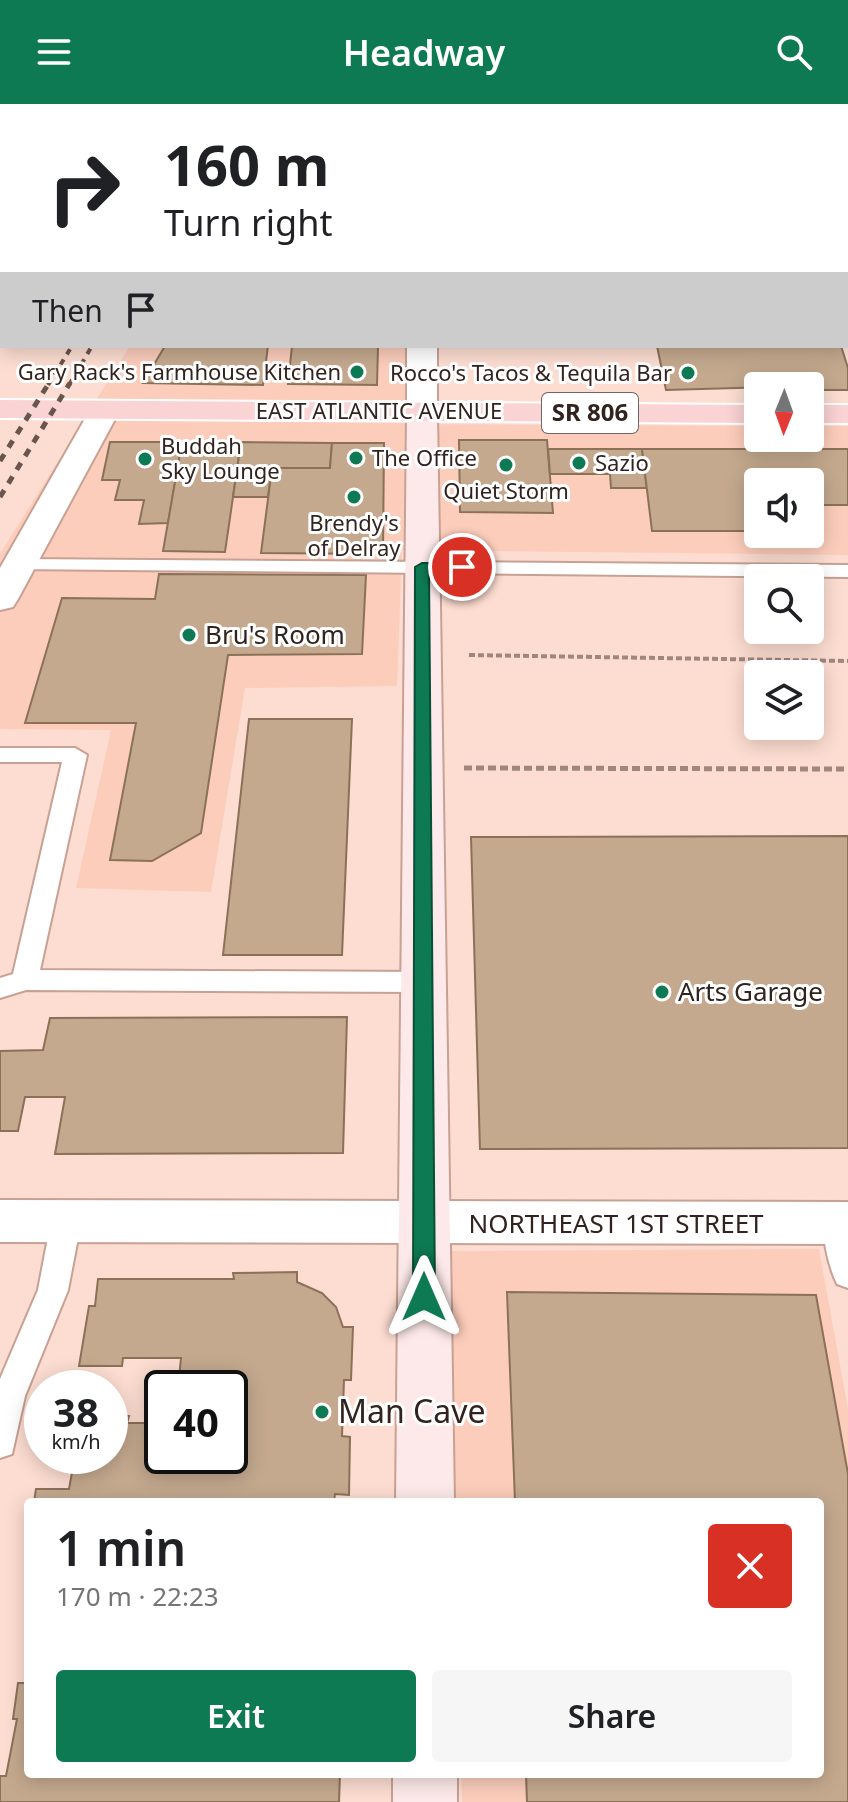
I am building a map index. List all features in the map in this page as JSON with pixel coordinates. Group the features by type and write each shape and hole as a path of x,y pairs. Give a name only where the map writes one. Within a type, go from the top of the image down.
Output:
{"main road":[{"name":"EAST ATLANTIC AVENUE","path":"0,409 744,414"},
{"path":"824,414 848,414"}],"street":[{"path":"422,348 425,1498"},
{"path":"0,599 105,410"},
{"name":"NORTHEAST 1ST STREET","path":"0,1221 424,1225 843,1223"},
{"path":"425,1778 425,1802"}],"lane":[{"path":"19,565 848,571"},
{"path":"0,755 75,755 13,984 423,982"},
{"path":"0,1443 9,1396 53,1290 66,1222"},
{"path":"843,1223 848,1275"}],"path":[{"path":"469,655 848,661"},
{"path":"423,768 848,769"}],"shaded area":[{"path":"129,348 406,348 406,424 744,426 744,452 824,452 824,426 848,426 848,555 402,550 397,686 245,688 211,892 76,888 111,730 0,729 0,554"},
{"path":"819,1249 848,1409 848,1802 462,1802 461,1778 824,1778 824,1498 455,1498 449,1251"}],"building":[{"path":"164,348 268,348 263,385 143,383"},
{"path":"292,348 378,348 377,385 288,384"},
{"path":"657,348 842,348 848,368 848,390 824,390 824,372 744,372 744,388 666,390"},
{"path":"459,440 547,440 553,513 460,512"},
{"path":"110,442 182,442 168,523 139,524 144,500 115,500 120,480 102,480"},
{"path":"182,442 241,442 225,552 163,551"},
{"path":"241,442 332,443 330,468 272,468 268,497 233,497"},
{"path":"332,443 384,443 383,554 261,553 272,468 330,468"},
{"path":"548,449 642,449 647,488 611,488 610,474 550,474"},
{"path":"642,449 824,452 824,449 848,449 848,505 824,505 824,468 744,468 744,531 652,531"},
{"path":"159,574 366,575 362,654 228,655 201,833 152,861 110,860 136,723 25,723 62,598 155,599"},
{"path":"249,719 352,719 342,955 223,955"},
{"name":"Arts Garage","path":"848,836 848,1148 480,1149 471,837"},
{"path":"347,1017 343,1153 55,1154 65,1097 25,1097 18,1131 0,1131 0,1051 43,1050 50,1018"},
{"path":"297,1272 297,1282 322,1293 336,1307 343,1327 353,1327 351,1380 344,1380 342,1436 350,1437 349,1495 335,1494 334,1498 35,1498 36,1489 69,1489 72,1474 128,1474 128,1423 144,1423 144,1474 248,1474 248,1370 180,1370 181,1358 123,1358 122,1366 79,1366 89,1306 95,1306 98,1279 234,1279 233,1273"},
{"path":"507,1292 816,1295 848,1474 848,1802 527,1802 526,1778 824,1778 824,1498 515,1498"},
{"path":"18,1683 24,1683 24,1778 340,1778 339,1802 0,1802 0,1776 6,1776 17,1719 13,1719"}],"railway":[{"path":"48,385 71,348"},
{"path":"69,385 91,348"},
{"path":"0,461 49,383"},
{"path":"0,497 70,383"}],"place":[{"name":"Gary Rack's Farmhouse Kitchen","path":"357,372"},
{"name":"Rocco's Tacos & Tequila Bar","path":"688,373"},
{"name":"The Office","path":"356,458"},
{"name":"Buddah Sky Lounge","path":"145,459"},
{"name":"Sazio","path":"579,463"},
{"name":"Quiet Storm","path":"506,465"},
{"name":"Brendy's of Delray","path":"354,497"},
{"name":"Bru's Room","path":"189,635"},
{"name":"Arts Garage","path":"662,992"},
{"name":"Man Cave","path":"322,1412"}],"route":[{"path":"424,1297 422,567 462,567"}]}
